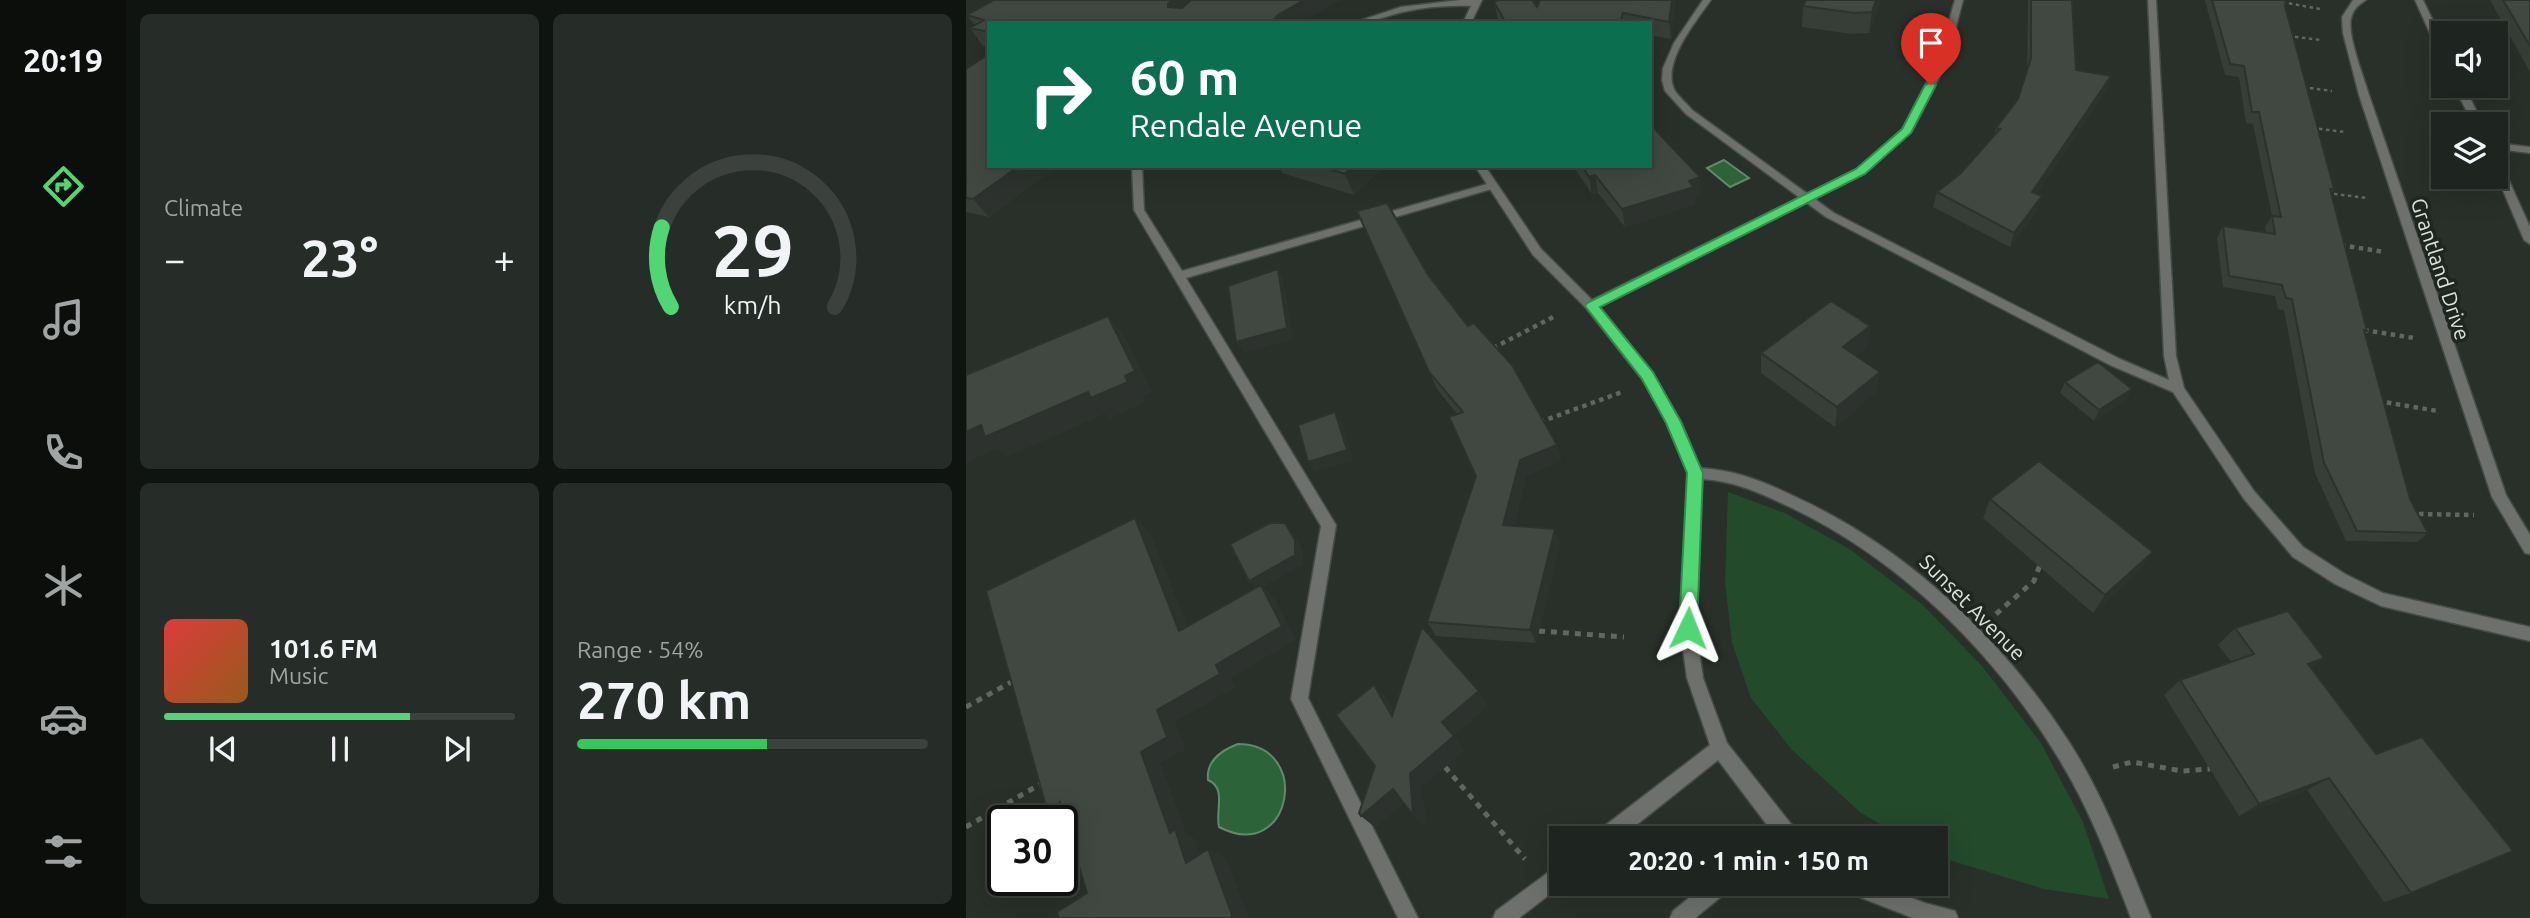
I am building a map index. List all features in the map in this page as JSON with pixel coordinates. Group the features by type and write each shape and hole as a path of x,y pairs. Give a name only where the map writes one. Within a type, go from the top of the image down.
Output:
{"street":[{"path":"1707,0 1672,54 1667,72 1670,90 1689,112 1830,215 2090,350 2178,389"},
{"path":"1591,306 1861,171 1907,131 1942,62 1959,0"},
{"path":"2152,0 2170,356 2178,389 2249,495 2298,552 2340,579 2381,598 2530,634"},
{"path":"2348,14 2355,2 2362,0"},
{"path":"2419,0 2431,26"},
{"path":"1363,21 1411,6 1477,2 1468,21"},
{"name":"Grantland Drive","path":"2348,14 2347,33 2377,136 2470,417 2499,497 2530,548"},
{"path":"2508,147 2530,150"},
{"path":"1137,168 1139,210 1329,525 1299,699 1408,918"},
{"path":"1481,168 1537,251 1591,306 1647,376 1674,422 1695,473 1688,628 1695,678 1720,748 1777,826"},
{"path":"1179,276 1491,186"},
{"path":"2507,189 2530,240"},
{"name":"Sunset Avenue","path":"1695,473 1737,477 1803,505 1862,538 1904,569 1985,646 2028,698 2087,791 2141,918"},
{"path":"1620,826 1720,748"},
{"path":"1503,918 1549,882"},
{"path":"1681,918 1707,896"},
{"path":"1882,896 1925,913 1948,918"}],"path":[{"path":"2282,2 2348,14"},
{"path":"2277,34 2350,44"},
{"path":"2310,128 2377,136"},
{"path":"2326,193 2399,202"},
{"path":"2336,244 2416,256"},
{"path":"1489,350 1552,317"},
{"path":"2359,330 2446,343"},
{"path":"1540,422 1610,396"},
{"path":"2371,399 2470,417"},
{"path":"2419,514 2510,514"},
{"path":"2007,604 2015,594 2033,584 2039,576 2042,558"},
{"path":"1539,631 1623,637"},
{"path":"966,707 1027,674"},
{"path":"2107,770 2126,760 2152,763 2181,772 2210,769"},
{"path":"1445,767 1527,861"},
{"path":"966,827 1057,775"}],"shaded area":[{"path":"1724,160 1749,178 1730,187 1707,168"},
{"path":"1728,492 1785,513 1851,550 1923,605 1982,666 2041,743 2083,822 2109,899 2044,889 1948,860 1948,826 1884,826 1861,813 1792,750 1751,698 1732,643 1725,583"},
{"path":"1238,744 1262,749 1277,762 1284,780 1284,800 1277,817 1263,830 1244,834 1219,827 1219,794 1214,784 1208,780 1210,767 1216,757"}],"building":[{"path":"994,0 1173,0 1168,7 1182,8 1191,0 1304,0 1273,21 987,21 987,32 970,28 984,20 967,15"},
{"path":"1532,0 1537,7 1540,0 1672,0 1669,22 1623,13 1621,21 1505,21 1494,2"},
{"path":"1806,0 1876,0 1872,12 1854,13 1803,6"},
{"path":"2031,0 2072,0 2076,70 2111,76 2032,192 2042,196 2014,233 1937,192 1960,174 2000,129 1996,128 2018,99 2031,58"},
{"path":"2212,0 2286,0 2285,6 2334,189 2330,189 2367,331 2364,330 2410,499 2428,533 2357,531 2324,463 2292,299 2286,298 2282,285 2229,276 2223,226 2275,234 2272,216 2281,217 2259,112 2252,112 2244,66 2230,64"},
{"path":"2503,0 2530,0 2530,46"},
{"path":"987,55 987,168 1016,168 973,199 966,198 966,69"},
{"path":"1652,126 1700,177 1689,181 1694,187 1622,209 1595,175 1589,177 1583,168 1652,168"},
{"path":"1326,168 1351,168 1345,174"},
{"path":"1387,203 1428,275 1468,326 1474,323 1512,365 1557,445 1520,460 1503,525 1555,529 1530,630 1427,622 1476,476 1449,417 1463,412 1429,372 1357,211"},
{"path":"1278,269 1287,328 1236,342 1228,286"},
{"path":"1831,301 1870,326 1843,347 1880,372 1837,407 1761,353"},
{"path":"1108,316 1135,371 1125,376 1128,382 1091,398 1088,392 985,437 981,425 966,432 966,375"},
{"path":"2098,362 2132,389 2099,410 2065,382"},
{"path":"1335,412 1347,450 1308,462 1298,425"},
{"path":"2039,461 2153,552 2105,595 1990,499"},
{"path":"1135,518 1179,631 1261,585 1282,626 1216,665 1220,674 1157,710 1167,737 1141,752 1170,833 1175,829 1186,863 1208,849 1233,918 1059,918 1057,912 1087,893 1078,863 1078,805 1061,805 1060,802 1046,805 986,591"},
{"path":"1270,523 1285,523 1295,540 1295,555 1249,581 1230,544"},
{"path":"2288,611 2324,658 2308,664 2376,754 2422,737 2513,851 2411,893 2329,778 2259,804 2180,680 2254,654 2235,628"},
{"path":"1422,627 1479,691 1442,722 1454,736 1410,774 1413,815 1393,789 1361,816 1359,813 1375,766 1336,715 1374,685 1392,716"}],"route":[{"path":"1688,628 1695,473 1674,422 1647,376 1591,306 1861,171 1907,131 1931,85"}]}
